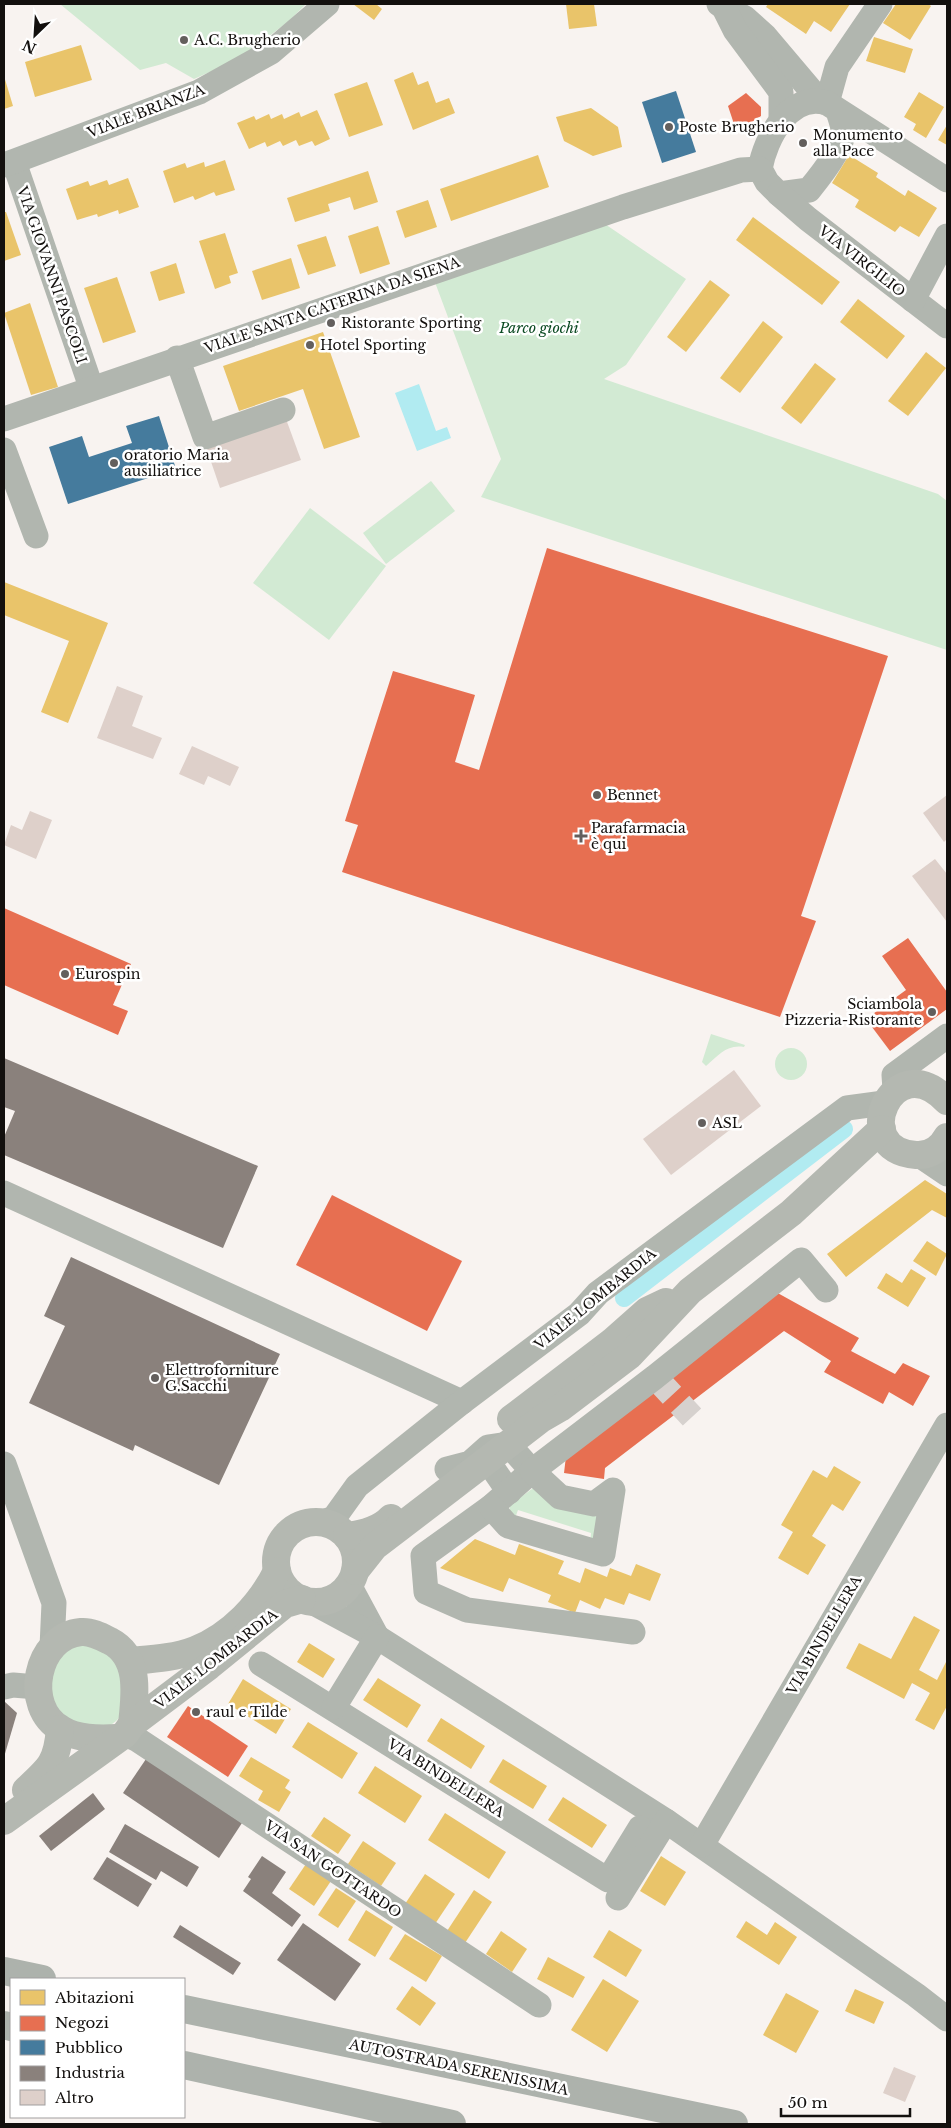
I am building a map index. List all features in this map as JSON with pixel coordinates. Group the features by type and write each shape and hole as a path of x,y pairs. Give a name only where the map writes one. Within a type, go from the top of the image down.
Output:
{"highway":[{"path":"4,1971 37,1978"},
{"name":"AUTOSTRADA SERENISSIMA","path":"185,2009 734,2124"},
{"path":"185,2065 452,2124"}],"main road":[{"path":"352,1578 355,1552 347,1536 338,1528 323,1522 308,1522 293,1529 282,1540 277,1555 277,1571 286,1588 306,1600 324,1601 331,1598 352,1578 374,1547 541,1419 560,1408 630,1355 690,1291 792,1213 895,1125 915,1084 943,1090"},
{"path":"895,1125 936,1150 946,1144"},
{"path":"347,1536 366,1533 386,1523 399,1508 447,1469 612,1342 647,1311 690,1291"},
{"name":"VIALE LOMBARDIA","path":"125,1732 135,1681 130,1661 162,1659 196,1650 224,1633 250,1611 267,1592 277,1571"},
{"name":"VIALE LOMBARDIA","path":"4,1822 44,1795 285,1604 306,1600"},
{"path":"125,1732 101,1739 80,1736 60,1729 43,1708 38,1697 37,1687 41,1668 52,1647 68,1636 82,1632 98,1636 115,1644 130,1661"},
{"path":"4,1811 50,1768 58,1749 60,1729"}],"street":[{"name":"VIALE BRIANZA","path":"9,164 199,92 271,52 327,4"},
{"path":"829,105 837,67 880,4"},
{"path":"722,6 746,18 765,36 829,105 844,133 840,144 817,181 808,190 779,194 767,182 760,169 762,157 781,119 798,105 829,105 947,180"},
{"path":"722,6 735,30 781,92 781,119"},
{"name":"VIA GIOVANNI PASCOLI","path":"9,164 91,388"},
{"name":"VIALE SANTA CATERINA DA SIENA","path":"4,419 177,358 662,195 741,170 760,169"},
{"name":"VIA VIRGILIO","path":"779,194 947,326"},
{"path":"913,300 947,236"},
{"path":"177,358 205,437 283,410"},
{"path":"4,450 36,536"},
{"path":"947,1036 894,1075 895,1125 947,1174"},
{"name":"VIALE LOMBARDIA","path":"323,1522 334,1518 357,1486 462,1402 579,1314 598,1293 847,1108 895,1125"},
{"path":"4,1193 462,1402"},
{"path":"633,1632 467,1610 426,1592 423,1556 491,1507 532,1471 655,1377 800,1260 826,1290"},
{"name":"VIA BINDELLERA","path":"702,1845 947,1425"},
{"path":"447,1469 470,1463 488,1447 508,1444 532,1471 560,1497 594,1504 613,1490 603,1554 508,1526 491,1507"},
{"path":"487,1460 509,1492"},
{"path":"4,1464 14,1521 54,1603 52,1647"},
{"path":"352,1578 377,1637"},
{"path":"306,1600 377,1637 666,1821 916,1995 947,2019"},
{"path":"334,1707 377,1637"},
{"name":"VIA BINDELLERA","path":"262,1664 334,1707 608,1880 640,1828"},
{"path":"4,1687 12,1685 37,1687"},
{"name":"VIA SAN GOTTARDO","path":"125,1732 539,2006"},
{"path":"618,1898 666,1821"}],"green space":[{"name":"A.C. Brugherio","path":"60,4 306,4 289,21 239,59 194,79 166,63 140,70"},
{"name":"Parco giochi","path":"599,220 686,279 626,365 604,379 938,494 947,501 947,650 481,497 501,459 433,277"},
{"path":"431,481 455,511 386,564 363,533"},
{"path":"310,508 386,566 329,640 253,583"},
{"path":"711,1034 745,1045 744,1047 728,1049 719,1054 706,1066 702,1062"},
{"path":"791,1048 797,1049 802,1053 806,1058 806,1070 802,1075 797,1079 791,1080 785,1079 780,1075 776,1070 775,1064 776,1058 780,1053 785,1049"},
{"path":"536,1486 602,1516 590,1545 591,1533 518,1510 514,1521 509,1514 510,1505"},
{"path":"82,1643 109,1656 115,1661 122,1675 122,1711 118,1719 109,1726 98,1727 65,1718 56,1709 51,1698 49,1687 55,1666 71,1648"}],"water":[{"path":"419,384 436,431 447,427 451,438 417,451 395,393"}],"building: Abitazioni":[{"path":"353,4 376,4 382,9 374,20"},
{"path":"566,4 594,4 597,26 569,29"},
{"path":"768,4 850,4 831,32 814,21 806,34 766,7"},
{"path":"896,4 928,4 931,6 910,40 883,23"},
{"path":"874,37 913,49 905,73 866,61"},
{"path":"81,45 92,80 35,97 25,62"},
{"path":"413,72 418,85 428,81 436,103 449,98 455,113 413,130 394,80"},
{"path":"4,76 13,106 4,109"},
{"path":"367,82 383,125 349,137 334,94"},
{"path":"919,92 944,107 926,138 913,130 916,124 904,117"},
{"path":"591,108 618,127 622,147 593,156 564,141 556,117"},
{"path":"317,110 330,139 315,146 312,141 299,146 296,140 283,146 280,141 267,147 265,142 249,149 237,123 254,116 256,120 269,114 271,119 282,114 284,119 299,112 301,117"},
{"path":"947,125 947,145 938,140"},
{"path":"538,155 549,187 451,221 440,189"},
{"path":"849,155 878,173 876,177 905,196 908,190 937,208 919,237 900,226 895,232 855,207 859,200 832,183"},
{"path":"225,160 235,190 216,196 214,192 195,200 193,196 174,203 163,171 185,163 187,168 204,162 205,167"},
{"path":"368,171 378,202 354,210 350,197 328,204 330,211 295,222 287,198"},
{"path":"128,178 139,207 119,214 118,210 98,217 97,214 77,220 66,189 88,181 90,186 107,180 109,185"},
{"path":"428,200 437,227 405,238 396,211"},
{"path":"4,212 6,212 21,255 4,261"},
{"path":"753,217 840,282 822,305 736,240"},
{"path":"378,226 390,264 360,274 348,236"},
{"path":"225,233 238,273 229,276 231,283 215,289 199,241"},
{"path":"326,236 336,266 308,275 297,245"},
{"path":"291,258 300,288 262,300 252,271"},
{"path":"176,263 185,293 159,301 150,272"},
{"path":"117,277 136,332 103,343 84,288"},
{"path":"710,280 730,295 686,352 667,337"},
{"path":"858,299 905,336 887,359 840,322"},
{"path":"30,303 58,387 31,395 4,313"},
{"path":"763,321 783,337 740,393 720,378"},
{"path":"323,332 360,437 324,449 303,389 239,411 223,366"},
{"path":"926,352 946,368 908,416 888,401"},
{"path":"815,363 836,379 801,424 781,408"},
{"path":"4,582 108,623 68,723 41,712 69,641 4,615"},
{"path":"925,1180 947,1194 947,1218 932,1210 846,1277 827,1254"},
{"path":"927,1241 947,1254 936,1276 913,1261"},
{"path":"911,1269 926,1278 908,1307 877,1288 886,1273 902,1283"},
{"path":"834,1466 861,1482 843,1511 832,1504 812,1536 826,1545 808,1575 778,1558 793,1532 781,1525 813,1470 827,1478"},
{"path":"475,1539 515,1555 519,1544 564,1561 558,1574 580,1583 585,1568 607,1577 610,1568 631,1576 636,1564 661,1574 650,1601 629,1593 624,1605 605,1598 600,1609 580,1600 575,1613 548,1602 551,1595 509,1578 503,1592 440,1568"},
{"path":"914,1616 940,1630 919,1670 937,1680 947,1660 947,1706 934,1730 915,1720 930,1693 912,1683 904,1699 846,1668 859,1643 891,1659"},
{"path":"309,1643 335,1659 323,1678 297,1662"},
{"path":"378,1678 421,1705 407,1728 363,1700"},
{"path":"243,1679 291,1709 276,1734 228,1704"},
{"path":"441,1718 485,1746 471,1769 427,1741"},
{"path":"308,1722 358,1753 342,1779 292,1747"},
{"path":"251,1757 290,1780 285,1788 291,1792 279,1812 258,1800 263,1791 239,1776"},
{"path":"503,1759 547,1786 533,1809 489,1782"},
{"path":"375,1766 422,1796 405,1823 358,1793"},
{"path":"563,1797 607,1825 592,1848 548,1820"},
{"path":"445,1813 506,1852 489,1879 428,1840"},
{"path":"324,1817 351,1835 338,1854 311,1836"},
{"path":"363,1841 396,1863 381,1886 348,1864"},
{"path":"661,1856 686,1872 665,1906 640,1891"},
{"path":"306,1864 331,1881 314,1906 289,1889"},
{"path":"425,1874 455,1894 435,1924 405,1904"},
{"path":"336,1888 356,1901 338,1928 318,1915"},
{"path":"474,1890 492,1902 465,1943 447,1931"},
{"path":"366,1910 393,1927 375,1957 348,1940"},
{"path":"746,1921 767,1935 775,1922 797,1937 779,1965 736,1937"},
{"path":"609,1930 642,1950 626,1977 593,1957"},
{"path":"501,1931 527,1949 512,1972 486,1954"},
{"path":"405,1934 442,1956 426,1982 389,1959"},
{"path":"548,1957 585,1977 573,1998 537,1979"},
{"path":"603,1979 639,2001 607,2052 571,2030"},
{"path":"412,1986 436,2003 420,2026 396,2009"},
{"path":"855,1989 884,2002 874,2024 845,2011"},
{"path":"786,1993 819,2011 796,2053 763,2035"}],"building: Negozi":[{"path":"746,93 761,107 761,116 744,127 734,124 728,106"},
{"name":"Bennet","path":"547,548 888,656 801,916 816,921 780,1017 342,872 358,825 345,821 393,671 475,695 455,762 479,770"},
{"name":"Eurospin","path":"4,908 131,964 113,1005 128,1011 118,1035 4,985"},
{"path":"908,938 947,992 947,1009 890,1051 866,1019 906,990 882,956"},
{"path":"332,1195 462,1261 427,1331 296,1265"},
{"path":"774,1291 859,1338 851,1351 895,1374 903,1363 930,1376 913,1406 889,1392 883,1404 824,1372 831,1361 784,1331 605,1468 604,1479 564,1473 567,1448"},
{"path":"188,1706 248,1746 228,1777 167,1737"}],"building: Pubblico":[{"name":"Poste Brugherio","path":"676,91 696,152 662,163 642,102"},
{"name":"oratorio Maria ausiliatrice","path":"159,416 176,469 68,504 49,447 82,436 89,457 132,443 126,426"}],"building: Industria":[{"path":"4,1058 258,1166 223,1248 4,1155 4,1137 15,1111 4,1107"},
{"name":"Elettroforniture G.Sacchi","path":"71,1257 280,1354 219,1485 135,1445 133,1451 29,1403 65,1326 44,1316"},
{"path":"4,1701 17,1713 4,1757"},
{"path":"146,1759 242,1823 219,1858 123,1793"},
{"path":"93,1793 105,1809 51,1851 39,1836"},
{"path":"125,1824 199,1867 187,1887 161,1871 156,1880 109,1852"},
{"path":"262,1856 286,1872 272,1893 301,1915 292,1927 243,1891 251,1879 248,1877"},
{"path":"107,1857 152,1884 138,1907 93,1879"},
{"path":"303,1923 361,1964 335,2001 277,1960"},
{"path":"180,1925 241,1963 233,1975 173,1937"}],"building: Altro":[{"path":"286,419 301,460 220,488 206,447"},
{"path":"117,686 143,696 132,726 162,738 153,759 97,738"},
{"path":"192,746 239,767 230,786 208,776 204,785 179,774"},
{"path":"947,795 947,839 944,842 923,813"},
{"path":"30,811 52,820 36,859 4,845 11,825 22,830"},
{"path":"935,859 947,874 947,922 912,876"},
{"name":"ASL","path":"734,1070 761,1106 671,1175 643,1139"},
{"path":"894,2067 916,2076 905,2102 883,2093"}],"waterway":[{"path":"624,1298 844,1129"}],"tunnel":[{"path":"655,1377 692,1417"}],"place":[{"name":"A.C. Brugherio","path":"184,40"},
{"name":"Poste Brugherio","path":"669,127"},
{"name":"Monumento alla Pace","path":"803,143"},
{"name":"Ristorante Sporting","path":"331,323"},
{"name":"Hotel Sporting","path":"310,345"},
{"name":"oratorio Maria ausiliatrice","path":"114,463"},
{"name":"Bennet","path":"597,795"},
{"name":"Parafarmacia è qui","path":"581,836"},
{"name":"Eurospin","path":"65,974"},
{"name":"Sciambola Pizzeria-Ristorante","path":"932,1012"},
{"name":"ASL","path":"702,1123"},
{"name":"Elettroforniture G.Sacchi","path":"155,1378"},
{"name":"raul e Tilde","path":"196,1712"}]}
